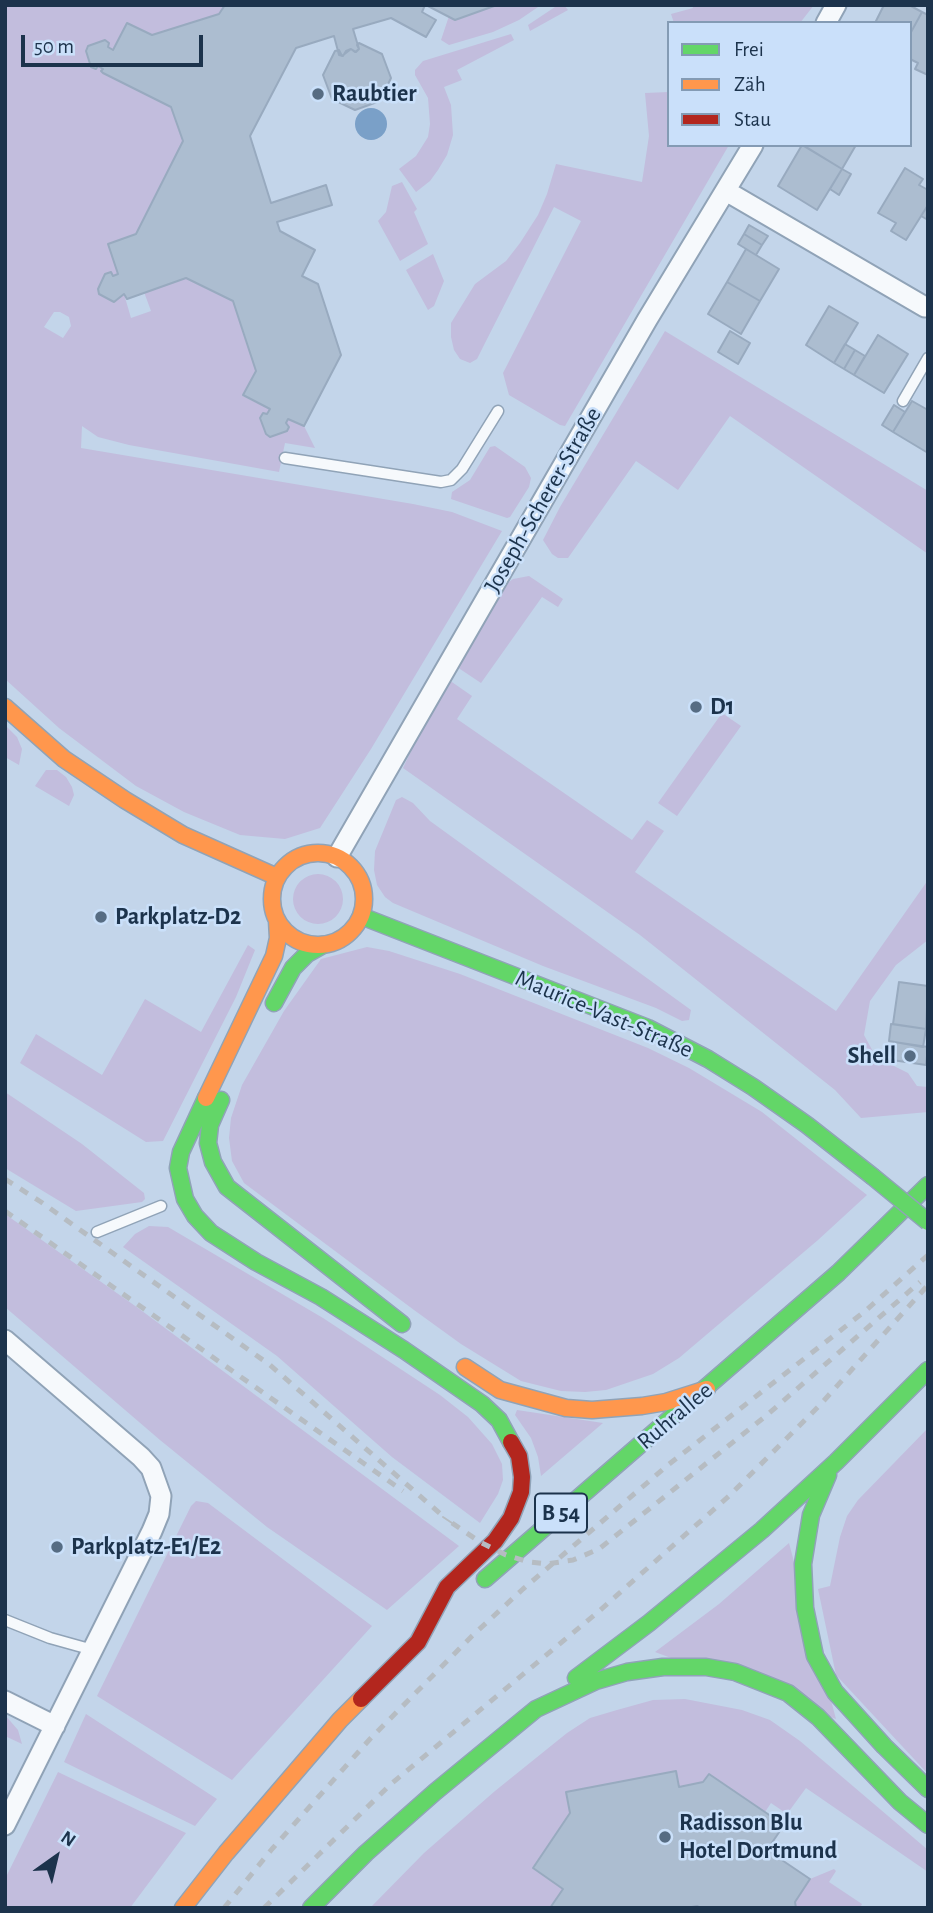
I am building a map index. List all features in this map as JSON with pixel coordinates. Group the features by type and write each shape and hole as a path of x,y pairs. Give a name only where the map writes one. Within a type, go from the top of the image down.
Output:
{"main road":[{"path":"5,707 64,759 125,800 183,835 277,877"},
{"path":"267,1017 293,968 307,954 351,931 361,916 364,896 359,877 352,867 337,856 327,853 306,854 285,866 277,877 272,897 278,938 274,956 235,1040 191,1124 181,1152 179,1180 185,1199 195,1216 211,1233 256,1262 320,1297 452,1382 499,1420 512,1440 519,1456 522,1492 511,1518 495,1541 447,1587 418,1642"},
{"name":"Maurice-Vast-Straße","path":"361,916 648,1028 708,1059 807,1125 928,1222"},
{"path":"277,920 290,935 300,941 323,945"},
{"path":"240,1066 215,1114 208,1143 214,1163 227,1187 411,1330"},
{"name":"Ruhrallee","path":"472,1591 838,1273 928,1185"},
{"path":"455,1361 500,1390 566,1408 592,1410 642,1406 666,1402 707,1389"},
{"path":"311,1908 366,1853 435,1792 762,1530 836,1462 928,1370"},
{"path":"836,1462 816,1499 803,1564 805,1608 815,1656 835,1692 928,1789"},
{"path":"183,1908 226,1853 340,1720 454,1608"},
{"path":"536,1709 596,1681 627,1672 663,1667 706,1667 735,1672 788,1693 818,1717 901,1802 928,1825"}],"street":[{"path":"827,21 836,5"},
{"name":"Joseph-Scherer-Straße","path":"337,856 647,320 752,147"},
{"path":"726,191 927,310"},
{"path":"5,1340 141,1457 158,1481 161,1496 159,1514 5,1825"},
{"path":"5,1701 55,1726"}],"lane":[{"path":"903,401 928,358"},
{"path":"285,458 441,482 451,480 462,469 498,411"},
{"path":"97,1232 162,1206"},
{"path":"5,1620 50,1638 93,1650"}],"shaded area":[{"path":"5,5 225,5 219,14 152,35 127,23 113,50 105,41 88,46 86,50 91,67 96,69 98,66 103,69 103,73 171,107 183,141 136,234 108,244 118,274 106,274 98,289 114,302 124,294 131,318 151,311 144,292 186,278 233,301 256,371 243,396 270,409 260,418 266,434 270,437 287,431 289,426 286,423 289,419 304,426 315,448 285,443 279,472 129,445 98,437 82,426 81,448 413,504 452,512 502,531 371,749 320,828 285,839 240,835 184,812 136,786 59,728 5,679","holes":["54,312 69,317 71,326 63,338 44,327"]},
{"path":"497,5 541,5 519,20 493,32 449,45 441,40 449,16 455,20"},
{"path":"558,5 564,5 568,10 530,31 528,25"},
{"path":"692,5 814,5 802,21 673,21 671,14 693,8"},
{"path":"511,34 514,40 457,70 462,80 444,87 451,105 453,135 447,155 438,170 430,181 416,192 399,169 416,156 428,137 428,98 415,75 415,70 423,61"},
{"path":"667,92 667,147 728,147 565,426 560,425 509,395 503,373 581,221 554,207 477,359 470,363 460,359 454,350 451,323 475,284 506,261 520,243 538,215 556,164 642,182 649,136 645,93"},
{"path":"402,182 417,209 414,212 428,244 400,261 378,221 386,212 392,186"},
{"path":"433,254 444,281 434,306 428,310 406,270"},
{"path":"665,331 928,491 928,554 730,416 678,490 636,461 568,558 558,558 552,554 543,540"},
{"path":"495,446 525,467 531,478 529,487 507,518 451,499 452,492 470,480 490,447"},
{"path":"529,576 563,599 558,607 542,597 481,683 457,667 505,585 513,579"},
{"path":"449,680 472,696 457,719 632,840 647,820 664,831 635,872 836,1011 928,880 928,940 896,965 870,1001 864,1035 876,1057 908,1073 917,1086 928,1087 928,1112 861,1118 835,1090 640,935 403,768 426,719"},
{"path":"722,713 741,726 677,816 658,803"},
{"path":"5,725 17,737 22,749 19,765 5,757"},
{"path":"46,770 57,770 66,777 74,795 69,806 35,786"},
{"path":"402,797 413,803 430,821 691,1010 689,1020 682,1021 656,1008 543,966 393,903 385,897 377,885 374,870 375,851 396,800"},
{"path":"318,874 335,882 343,899 335,916 318,924 301,916 293,899 301,882"},
{"path":"248,945 255,950 236,997 163,1141 146,1142 20,1063 36,1034 102,1075 145,999 201,1032"},
{"path":"367,947 389,951 460,974 648,1048 689,1068 762,1112 867,1195 679,1358 653,1374 606,1390 585,1392 561,1391 521,1381 461,1344 244,1183 232,1161 229,1138 231,1118 242,1085 284,1011 321,959"},
{"path":"5,1092 82,1144 144,1193 145,1199 142,1202 76,1211 5,1168"},
{"path":"5,1214 138,1308 459,1546 387,1610 267,1527 160,1440 5,1307"},
{"path":"149,1226 168,1227 323,1318 440,1395 468,1417 492,1444 502,1464 503,1480 498,1494 480,1523 392,1457 277,1356 123,1247 135,1234"},
{"path":"517,1410 603,1423 541,1476 538,1457 531,1438 515,1415"},
{"path":"928,1428 928,1774 836,1675 818,1589 830,1586 847,1516 858,1500"},
{"path":"196,1501 208,1503 372,1626 232,1780 97,1696 191,1506"},
{"path":"789,1543 836,1719 655,1652 719,1604"},
{"path":"685,1699 742,1710 770,1720 800,1741 928,1850 928,1872 806,1788 787,1814 771,1803 765,1812 709,1774 703,1782 679,1787 676,1771 566,1792 570,1813 533,1868 563,1889 550,1908 370,1908 424,1853 567,1733 590,1718 617,1710 653,1700"},
{"path":"86,1714 217,1799 195,1826 64,1762"},
{"path":"5,1715 18,1730 22,1744 5,1736"},
{"path":"58,1772 186,1833 130,1908 5,1908 5,1879"},
{"path":"834,1869 836,1871 829,1882 862,1904 860,1908 796,1908 795,1902 810,1879"}],"water":[{"path":"371,108 383,112 387,124 383,136 371,140 359,136 355,124 359,112"}],"building":[{"path":"225,5 425,5 422,12 436,20 426,37 391,18 353,29 359,49 355,52 351,49 346,51 343,56 339,55 334,36 296,48 250,136 271,203 326,185 332,205 277,222 280,231 315,250 302,276 318,284 341,355 304,426 288,419 287,431 270,437 266,434 260,418 270,409 243,395 256,371 233,301 186,278 127,299 124,294 114,302 99,294 98,289 105,274 118,274 108,244 136,234 183,141 171,107 103,73 103,69 98,66 96,69 91,67 86,51 88,46 105,40 113,50 127,23 152,35 219,14"},
{"path":"426,5 497,5 455,20"},
{"path":"884,5 909,5 922,12 912,30 912,21 876,21"},
{"path":"922,12 928,15 928,75 915,69 918,63 912,60 912,30"},
{"path":"359,43 382,54 391,78 380,101 355,110 332,99 323,75 335,51 339,50 342,56 351,49 356,52"},
{"path":"801,147 805,147 842,169 817,210 778,186"},
{"path":"806,147 855,147 842,169"},
{"path":"905,168 923,179 919,185 928,190 928,205 906,240 891,231 896,223 878,213"},
{"path":"842,169 851,174 839,195 830,189"},
{"path":"928,205 928,220 921,216"},
{"path":"749,225 768,236 762,245 744,234"},
{"path":"744,234 762,245 756,255 738,244"},
{"path":"746,249 779,269 760,301 727,282"},
{"path":"727,282 760,301 741,334 708,314"},
{"path":"829,306 858,323 834,363 806,345"},
{"path":"730,331 750,343 738,364 718,352"},
{"path":"878,335 908,354 884,393 854,375"},
{"path":"845,344 855,350 844,369 834,363"},
{"path":"855,350 865,356 854,375 844,369"},
{"path":"912,401 928,410 928,453 893,432"},
{"path":"894,405 905,412 893,432 882,425"},
{"name":"Shell","path":"899,982 928,986 926,1029 893,1024"},
{"path":"891,1024 926,1029 923,1047 889,1041"},
{"name":"Shell","path":"894,1042 928,1047 926,1065 892,1060"},
{"name":"Radisson Blu Hotel Dortmund","path":"676,1771 679,1787 703,1782 709,1774 784,1825 767,1850 810,1879 795,1902 796,1908 550,1908 563,1889 533,1868 570,1813 566,1792"}],"tram line":[{"path":"443,1517 452,1523"}],"railway":[{"path":"5,1179 270,1365 444,1517"},
{"path":"5,1211 403,1491"},
{"path":"224,1908 272,1849 370,1739 472,1636 668,1465 864,1312 928,1255"},
{"path":"452,1523 480,1542 506,1555 529,1562 547,1564 573,1560 599,1549 767,1415 920,1282"},
{"path":"264,1908 391,1784 598,1612 729,1496 819,1406 928,1285"}],"traffic: fast":[{"path":"361,916 648,1028 708,1059 753,1087 872,1176"},
{"path":"274,1003 293,968 307,954 323,945"},
{"path":"206,1098 181,1152 178,1168 185,1199 195,1216 211,1233 256,1262 321,1297 482,1404 499,1420 511,1442"},
{"path":"221,1100 210,1125 208,1143 213,1162 227,1187 402,1324"},
{"path":"872,1176 928,1222"},
{"path":"485,1579 838,1273 928,1185"},
{"path":"576,1678 649,1623 762,1530 836,1462 928,1370"},
{"path":"828,1475 811,1515 803,1564 805,1608 815,1656 835,1692 928,1789"},
{"path":"311,1908 366,1853 536,1709 596,1681 627,1672 663,1667 706,1667 735,1672 788,1693 818,1717 900,1802 928,1825"}],"traffic: slow":[{"path":"5,707 64,759 125,800 183,835 277,877"},
{"path":"318,853 336,856 351,866 361,881 364,899 361,917 351,932 336,942 318,945 300,942 285,932 275,917 272,899 275,881 285,866 300,856 318,853"},
{"path":"206,1098 274,956 278,938 277,920"},
{"path":"465,1367 500,1390 566,1408 592,1410 642,1406 666,1402 707,1389"},
{"path":"183,1908 226,1853 361,1699"}],"traffic: jam":[{"path":"361,1699 418,1642 447,1587 495,1541 511,1518 521,1492 522,1477 519,1456 511,1442"}],"place":[{"name":"Raubtier","path":"318,94"},
{"name":"D1","path":"696,707"},
{"name":"Parkplatz-D2","path":"101,917"},
{"name":"Shell","path":"910,1056"},
{"name":"Parkplatz-E1/E2","path":"57,1547"},
{"name":"Radisson Blu Hotel Dortmund","path":"665,1837"}]}
